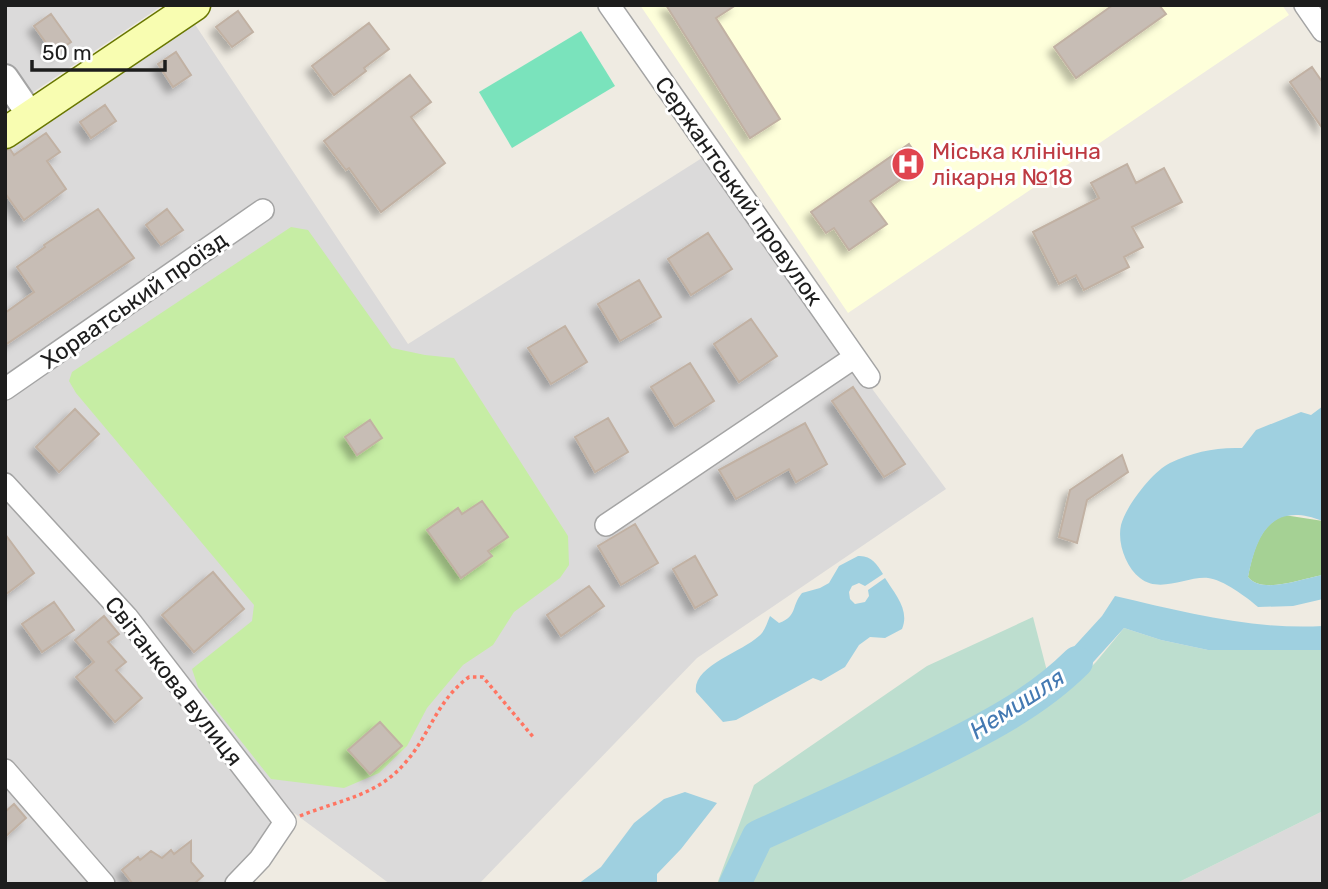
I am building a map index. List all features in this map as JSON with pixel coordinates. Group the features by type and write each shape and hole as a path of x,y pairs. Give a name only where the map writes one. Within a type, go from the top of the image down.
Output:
{"main road":[{"path":"5,134 195,5"}],"street":[{"name":"Сержантський провулок","path":"608,5 869,377"},
{"path":"1305,5 1323,31"},
{"path":"5,78 31,116"},
{"name":"Хорватський проїзд","path":"5,389 263,210"},
{"path":"606,525 855,357"},
{"name":"Світанкова вулиця","path":"5,484 127,617 285,822"},
{"path":"5,770 104,884"},
{"path":"236,884 261,859 285,822"}],"path":[{"path":"285,822 375,790 406,763 444,700 469,677 484,677 534,738"}],"shaded area":[{"path":"5,5 163,5 29,95 5,60"},
{"name":"Міська клінічна лікарня №18","path":"640,5 1282,5 1289,15 848,313"},
{"path":"194,23 408,344 702,158 946,489 697,658 479,884 390,884 294,813 228,884 5,884 5,149"},
{"path":"1033,617 1048,675 1045,697 1068,690 1124,628 1161,640 1208,650 1323,650 1323,811 1175,884 717,884 754,785 927,666"},
{"path":"1323,811 1323,884 1175,884"}],"green space":[{"path":"581,31 615,86 512,148 479,92"},
{"path":"291,227 308,230 392,348 454,358 568,536 569,565 560,578 514,612 493,645 463,665 427,708 407,746 379,773 344,788 271,779 198,687 192,669 252,621 254,605 76,393 69,381 72,372"},
{"path":"1284,515 1323,521 1323,575 1273,585 1254,582 1248,577 1258,541 1275,520"}],"water":[{"path":"1323,406 1323,521 1306,516 1291,515 1279,518 1262,535 1248,577 1263,585 1273,585 1323,575 1323,599 1293,606 1258,607 1214,579 1200,578 1165,585 1148,583 1135,573 1122,547 1121,525 1134,499 1155,474 1170,463 1196,453 1213,449 1242,448 1256,430 1301,412 1311,415"},
{"path":"858,556 870,559 883,574 865,586 859,583 852,586 850,599 855,604 865,602 869,596 868,590 885,578 903,609 902,629 885,638 870,637 859,645 845,667 821,681 813,678 736,720 723,722 696,692 702,675 720,660 759,636 770,616 779,623 789,617 802,593 829,583 839,566"},
{"path":"1115,596 1192,614 1244,622 1297,627 1323,626 1323,650 1208,650 1161,640 1124,628 1068,690 1044,698 1048,675 1102,616"},
{"path":"685,792 717,803 681,849 657,874 657,884 578,884 601,867 634,823 664,799"}],"building":[{"path":"666,5 736,5 716,18 780,119 750,138"},
{"path":"1113,5 1159,5 1166,14 1076,78 1054,47"},
{"path":"238,11 253,32 232,47 216,27"},
{"path":"51,14 71,42 54,54 34,26"},
{"path":"369,23 389,49 364,68 366,71 334,95 312,66"},
{"path":"176,52 191,75 173,87 158,64"},
{"path":"1312,67 1323,83 1323,129 1290,82"},
{"path":"410,75 431,102 411,117 445,163 381,212 349,168 346,170 324,141"},
{"path":"105,105 116,121 91,138 80,122"},
{"path":"46,133 60,152 47,161 66,189 24,220 5,193 5,150 10,149 14,155"},
{"path":"909,144 923,164 870,201 887,224 849,250 834,228 826,233 811,212"},
{"path":"1127,164 1136,183 1164,168 1182,202 1132,227 1143,247 1124,257 1129,267 1084,290 1076,275 1059,284 1033,232 1099,198 1091,183"},
{"path":"98,209 134,258 5,345 5,313 34,292 17,267 45,247 44,245"},
{"path":"167,209 183,230 161,245 146,225"},
{"path":"708,233 732,269 691,295 668,259"},
{"path":"639,280 661,317 620,341 598,304"},
{"path":"751,319 777,356 739,382 714,344"},
{"path":"565,326 587,362 551,384 528,348"},
{"path":"690,363 714,401 675,426 651,387"},
{"path":"853,387 905,464 884,477 832,401"},
{"path":"75,409 99,434 59,472 36,447"},
{"path":"608,418 628,452 595,472 575,437"},
{"path":"370,420 382,438 357,455 345,437"},
{"path":"805,423 827,464 796,482 789,469 736,499 719,470"},
{"path":"1122,455 1128,472 1087,500 1077,543 1059,537 1070,490"},
{"path":"482,501 508,537 488,551 492,556 461,578 427,530 458,508 462,514"},
{"path":"635,524 658,563 621,585 598,546"},
{"path":"5,534 34,573 5,595"},
{"path":"695,556 717,595 695,608 673,569"},
{"path":"213,572 244,609 194,652 162,615"},
{"path":"589,586 604,606 561,636 547,615"},
{"path":"54,602 74,630 42,652 22,624"},
{"path":"104,616 119,634 108,642 126,662 116,670 142,698 115,722 76,677 94,662 75,640"},
{"path":"380,722 402,746 370,774 348,750"},
{"path":"14,804 26,818 5,837 5,812"},
{"path":"191,841 191,862 203,876 194,884 133,884 122,870 138,857 140,860 151,851 162,858 171,850 174,854"}],"waterway":[{"name":"Немишля","path":"735,884 758,836 883,779 985,728 1043,692 1077,662"}],"place":[{"name":"Міська клінічна лікарня №18","path":"908,164"}]}
